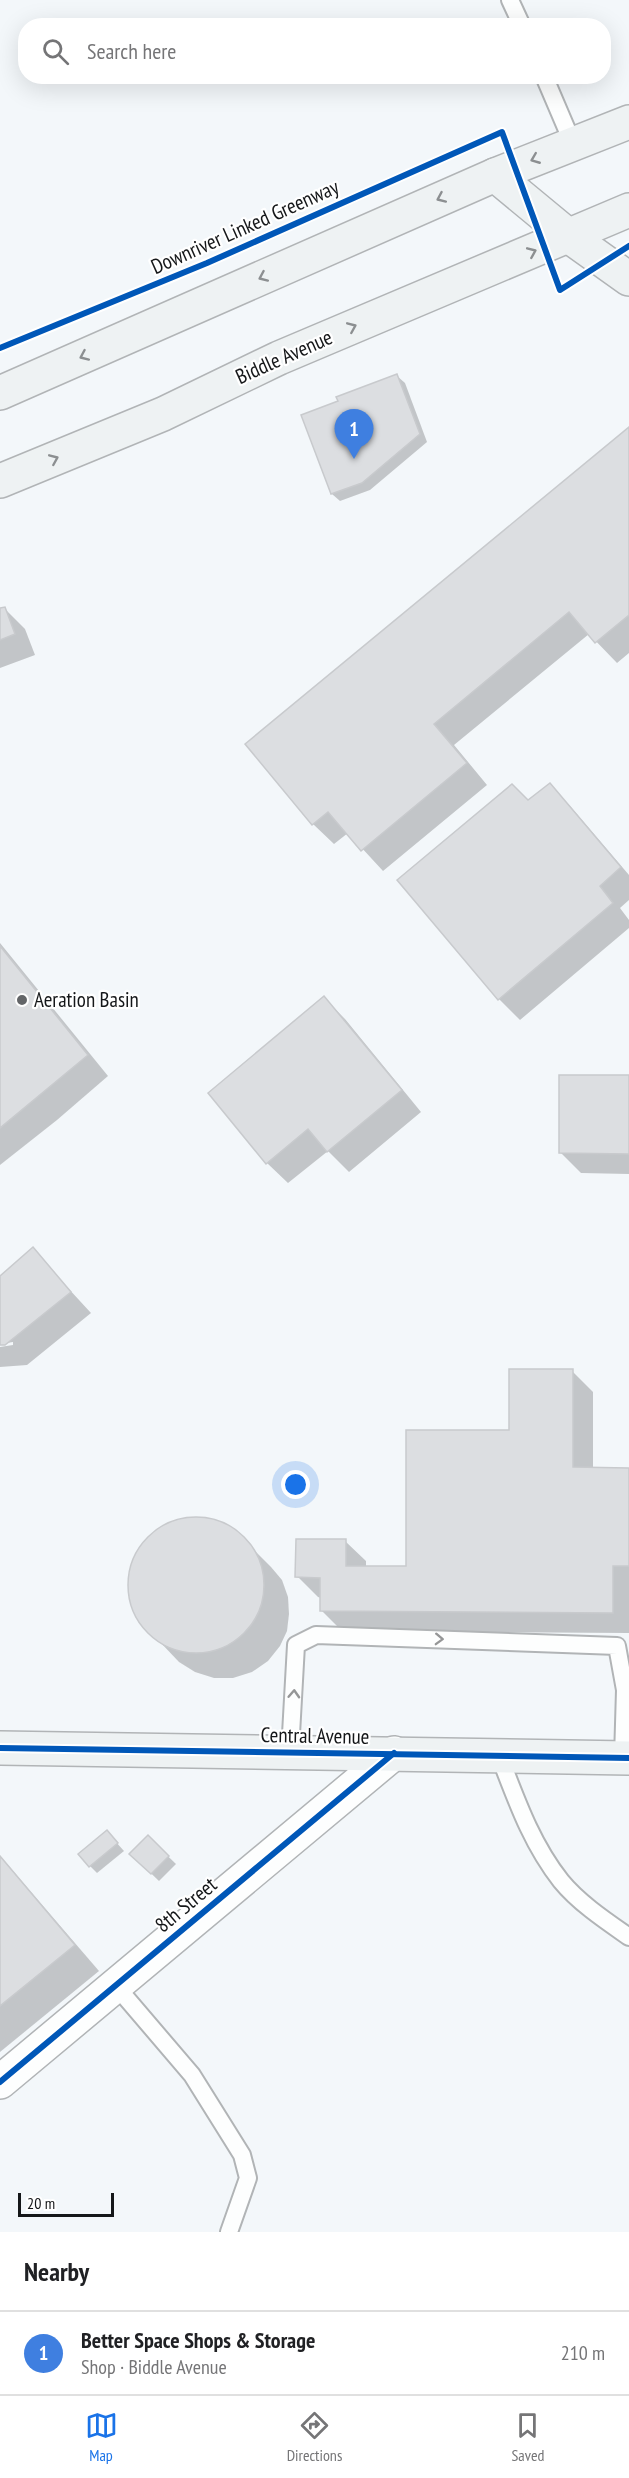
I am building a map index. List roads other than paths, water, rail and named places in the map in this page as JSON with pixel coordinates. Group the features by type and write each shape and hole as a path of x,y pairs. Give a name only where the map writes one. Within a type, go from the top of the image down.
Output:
{"main road":[{"path":"0,393 495,175 629,122"},
{"path":"495,175 570,237 629,279"},
{"name":"Biddle Avenue","path":"0,481 163,414 279,358 570,237 629,210"},
{"name":"Central Avenue","path":"0,1748 626,1758"}],"street":[{"name":"8th Street","path":"0,2082 394,1753"}],"lane":[{"path":"510,0 518,18"},
{"path":"547,84 573,144"},
{"path":"290,1752 296,1645 316,1635 617,1646 625,1690 626,1758"},
{"path":"499,1755 528,1830 562,1882 598,1915 629,1937"},
{"path":"116,1986 192,2075 242,2155 248,2178 229,2232"}],"place":[{"name":"Better Space Shops & Storage","path":"354,459"},
{"name":"Aeration Basin","path":"22,1000"}]}
